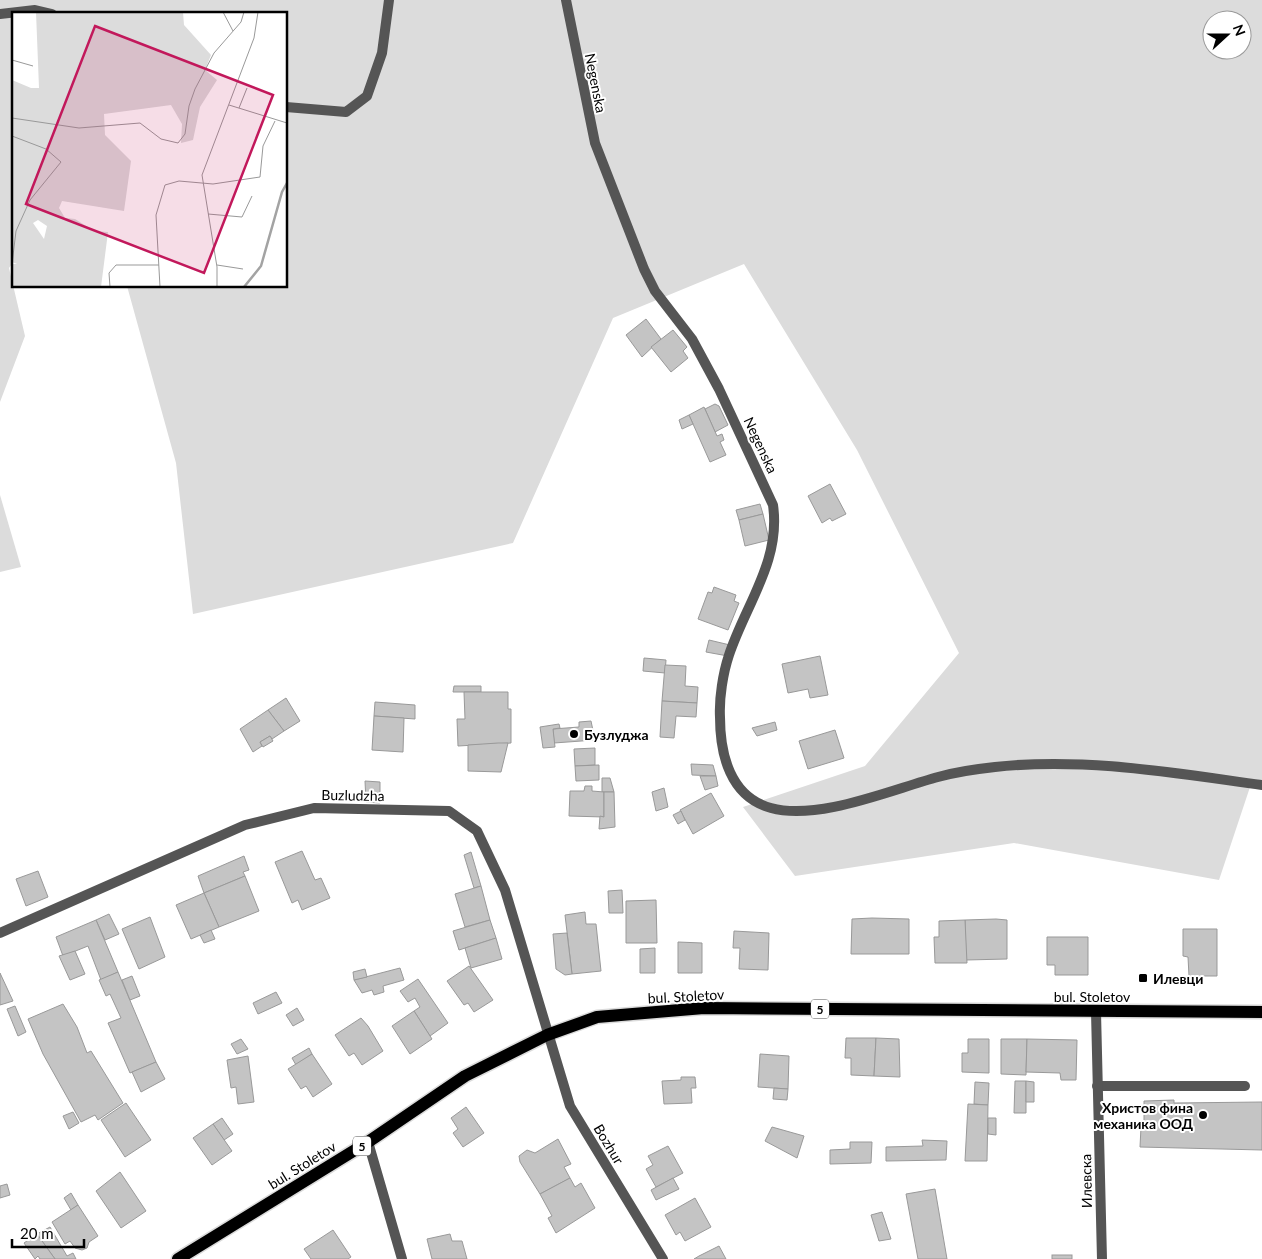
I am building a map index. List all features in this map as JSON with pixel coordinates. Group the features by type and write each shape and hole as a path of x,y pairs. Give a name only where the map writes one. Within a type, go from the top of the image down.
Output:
{"main road":[{"name":"bul. Stoletov","path":"178,1259 368,1142 465,1076 547,1035 597,1017 704,1008 1262,1012"}],"street":[{"path":"288,107 346,112 367,96 382,53 389,0"},
{"name":"Negenska","path":"566,0 594,143 644,269 655,291 695,345 719,388 773,505 775,522 772,554 728,655 724,676 720,716 722,749 729,771 739,789 753,800 770,808 790,811 811,811 867,798 941,776 1032,763 1067,763 1112,767 1262,785"},
{"path":"18,12 35,10 44,12"},
{"name":"Buzludzha","path":"0,933 245,825 314,808 449,811 477,831 505,890 547,1035"},
{"name":"Илевска","path":"1096,1012 1102,1259"},
{"name":"Bozhur","path":"547,1035 570,1106 663,1259"},
{"path":"1097,1086 1245,1086"},
{"path":"368,1142 402,1259"}],"shaded area":[{"path":"0,0 1262,0 1262,785 1251,784 1219,880 1014,843 795,876 743,807 865,766 959,653 857,450 744,264 613,318 513,543 193,614 176,463 128,288 288,288 288,12 12,12 12,264 9,268 12,288 14,288 25,336 0,402"},
{"path":"0,495 21,567 0,572"}],"building":[{"path":"646,319 661,339 642,357 626,335"},
{"path":"673,330 687,347 683,351 688,358 671,372 651,347"},
{"path":"715,404 719,406 728,425 715,432 705,409"},
{"path":"704,407 717,436 722,434 724,440 720,442 726,455 710,462 689,415"},
{"path":"689,415 693,424 682,429 679,420"},
{"path":"830,484 846,514 832,521 830,518 822,523 808,496"},
{"path":"760,504 763,514 739,520 736,510"},
{"path":"763,514 769,540 745,546 739,520"},
{"path":"714,587 736,595 734,601 739,603 728,630 698,619 708,592 712,593"},
{"path":"709,640 730,645 728,656 706,652"},
{"path":"820,656 828,695 810,698 808,689 788,693 782,664"},
{"path":"644,658 666,660 665,673 643,671"},
{"path":"665,665 686,666 685,686 698,687 697,703 662,701"},
{"path":"454,686 481,686 481,692 453,692"},
{"path":"464,692 508,692 508,709 511,709 511,743 458,746 457,719 465,719"},
{"path":"286,698 300,721 284,731 268,710"},
{"path":"662,701 697,703 696,717 676,716 674,738 660,737"},
{"path":"375,702 415,705 415,719 374,716"},
{"path":"268,710 284,731 272,739 270,736 260,742 262,746 253,752 240,729"},
{"path":"374,716 404,718 403,752 372,750"},
{"name":"Бузлуджа","path":"591,721 595,740 554,743 553,729 579,727 579,722"},
{"path":"775,722 777,730 757,736 752,728"},
{"path":"559,724 560,728 553,729 555,747 543,748 540,727"},
{"path":"835,730 844,758 808,769 799,741"},
{"path":"270,736 273,741 263,747 260,742"},
{"path":"508,743 501,772 468,771 468,745"},
{"path":"595,748 595,765 575,766 574,749"},
{"path":"691,764 713,765 716,776 692,775"},
{"path":"599,765 599,780 576,781 575,766"},
{"path":"700,776 716,776 718,786 705,790"},
{"path":"602,778 610,778 614,792 602,792"},
{"path":"365,781 380,782 380,803 366,802"},
{"path":"585,786 592,786 592,791 604,792 604,817 569,816 570,791 584,791"},
{"path":"664,788 668,807 656,811 652,792"},
{"path":"604,792 614,792 615,827 599,829 600,816 604,817"},
{"path":"711,793 724,816 693,834 680,810"},
{"path":"681,811 685,820 678,824 673,815"},
{"path":"302,851 315,880 321,878 330,898 302,910 298,900 292,903 275,862"},
{"path":"471,852 481,886 474,888 464,855"},
{"path":"244,856 249,870 243,872 245,876 204,893 198,876"},
{"path":"38,871 48,897 26,906 16,879"},
{"path":"245,876 259,911 219,927 204,893"},
{"path":"481,886 490,920 465,927 455,894"},
{"path":"622,890 623,913 609,913 608,891"},
{"path":"204,893 219,927 191,939 176,905"},
{"path":"656,900 657,943 626,943 626,901"},
{"path":"585,912 586,924 596,924 601,971 572,974 565,915"},
{"path":"109,914 119,934 105,940 96,920"},
{"path":"150,917 165,957 139,969 122,929"},
{"path":"852,919 909,919 909,954 851,954"},
{"path":"96,920 118,972 101,980 88,946 63,956 56,937"},
{"path":"490,920 496,938 459,950 453,931"},
{"path":"965,920 1007,920 1007,959 966,960"},
{"path":"965,920 967,963 935,963 934,937 939,937 939,921"},
{"path":"1183,929 1217,929 1217,976 1189,976 1188,957 1183,956"},
{"path":"211,930 215,939 204,943 200,935"},
{"path":"734,931 769,933 768,970 739,969 740,948 733,948"},
{"path":"567,933 572,974 565,975 556,969 553,934"},
{"path":"1047,937 1088,937 1088,975 1055,975 1055,965 1047,965"},
{"path":"496,938 502,959 471,968 465,948"},
{"path":"678,942 702,943 702,973 678,973"},
{"path":"655,948 655,973 640,973 640,949"},
{"path":"75,951 85,974 70,980 59,956"},
{"path":"469,966 493,1000 474,1012 468,1003 464,1005 447,981"},
{"path":"400,968 404,980 383,986 384,992 374,995 372,990 362,993 354,980"},
{"path":"365,969 367,977 354,980 353,972"},
{"path":"118,972 156,1062 130,1073 108,1023 121,1018 110,994 106,996 99,980"},
{"path":"0,973 13,1001 0,1005"},
{"path":"132,976 140,996 130,1000 122,980"},
{"path":"418,979 448,1023 430,1036 414,1011 420,1007 415,998 408,1002 400,991"},
{"path":"276,992 282,1003 258,1014 253,1003"},
{"path":"63,1004 77,1027 87,1053 91,1051 123,1103 98,1120 95,1115 81,1122 43,1054 28,1019"},
{"path":"15,1006 26,1032 18,1036 7,1009"},
{"path":"297,1008 304,1020 293,1026 286,1015"},
{"path":"414,1011 432,1039 410,1054 392,1026"},
{"path":"361,1018 383,1051 362,1065 354,1053 349,1056 335,1035"},
{"path":"846,1038 876,1038 874,1076 851,1075 851,1058 845,1058"},
{"path":"876,1038 899,1039 900,1077 874,1076"},
{"path":"241,1039 248,1049 237,1054 231,1044"},
{"path":"968,1039 989,1039 989,1073 962,1072 962,1053 968,1053"},
{"path":"1001,1039 1027,1039 1026,1075 1001,1074"},
{"path":"1027,1039 1077,1040 1076,1080 1061,1080 1060,1073 1026,1072"},
{"path":"309,1048 312,1054 296,1065 292,1058"},
{"path":"312,1054 332,1084 313,1097 306,1086 301,1089 288,1069"},
{"path":"760,1054 789,1056 788,1089 758,1087"},
{"path":"248,1056 254,1102 238,1104 236,1087 231,1088 227,1060"},
{"path":"156,1062 165,1079 141,1092 132,1072"},
{"path":"681,1077 695,1077 696,1088 691,1088 692,1103 664,1104 662,1081 681,1080"},
{"path":"1015,1081 1026,1081 1026,1113 1014,1113"},
{"path":"1026,1081 1034,1082 1034,1102 1026,1102"},
{"path":"975,1082 989,1083 988,1105 974,1104"},
{"path":"774,1088 788,1089 787,1100 773,1099"},
{"name":"Христов фина механика ООД","path":"1174,1100 1174,1103 1262,1102 1262,1150 1140,1147 1141,1127 1144,1127 1144,1101"},
{"path":"126,1103 151,1140 125,1157 101,1120"},
{"path":"968,1104 988,1105 987,1161 965,1161"},
{"path":"466,1107 484,1133 463,1147 453,1133 458,1129 451,1118"},
{"path":"73,1112 79,1123 69,1129 63,1116"},
{"path":"222,1118 233,1134 224,1140 213,1124"},
{"path":"988,1118 996,1118 996,1135 988,1134"},
{"path":"213,1124 232,1151 212,1165 193,1138"},
{"path":"772,1127 804,1136 797,1158 765,1141"},
{"path":"558,1139 571,1164 564,1167 570,1178 540,1194 520,1162 519,1156 527,1150 535,1153"},
{"path":"922,1140 947,1141 946,1160 886,1161 886,1147 923,1146"},
{"path":"850,1142 872,1142 871,1163 830,1164 830,1150 850,1149"},
{"path":"668,1146 683,1173 656,1187 646,1169 653,1165 648,1156"},
{"path":"120,1172 146,1211 121,1228 96,1191"},
{"path":"570,1178 575,1187 581,1183 595,1208 556,1233 548,1218 552,1216 540,1194"},
{"path":"673,1178 679,1189 656,1200 651,1190"},
{"path":"7,1184 10,1195 0,1198 0,1186"},
{"path":"935,1189 947,1259 918,1259 906,1194"},
{"path":"71,1193 78,1205 71,1210 64,1198"},
{"path":"695,1198 711,1227 685,1241 680,1232 676,1235 665,1215"},
{"path":"78,1205 98,1236 89,1242 87,1248 82,1250 75,1248 70,1241 65,1244 52,1222"},
{"path":"882,1212 891,1239 879,1241 871,1215"},
{"path":"50,1227 67,1256 73,1253 76,1259 55,1259 37,1234"},
{"path":"333,1230 351,1257 348,1259 311,1259 304,1249"},
{"path":"37,1234 55,1259 40,1259 38,1256 35,1259 24,1243"},
{"path":"450,1234 452,1241 462,1241 467,1259 432,1259 427,1239"},
{"path":"719,1246 726,1259 694,1259 699,1256"},
{"path":"1052,1255 1072,1255 1072,1259 1052,1259"}],"place":[{"name":"Бузлуджа","path":"574,734"},
{"name":"Илевци","path":"1143,978"},
{"name":"Христов фина механика ООД","path":"1203,1115"}]}
